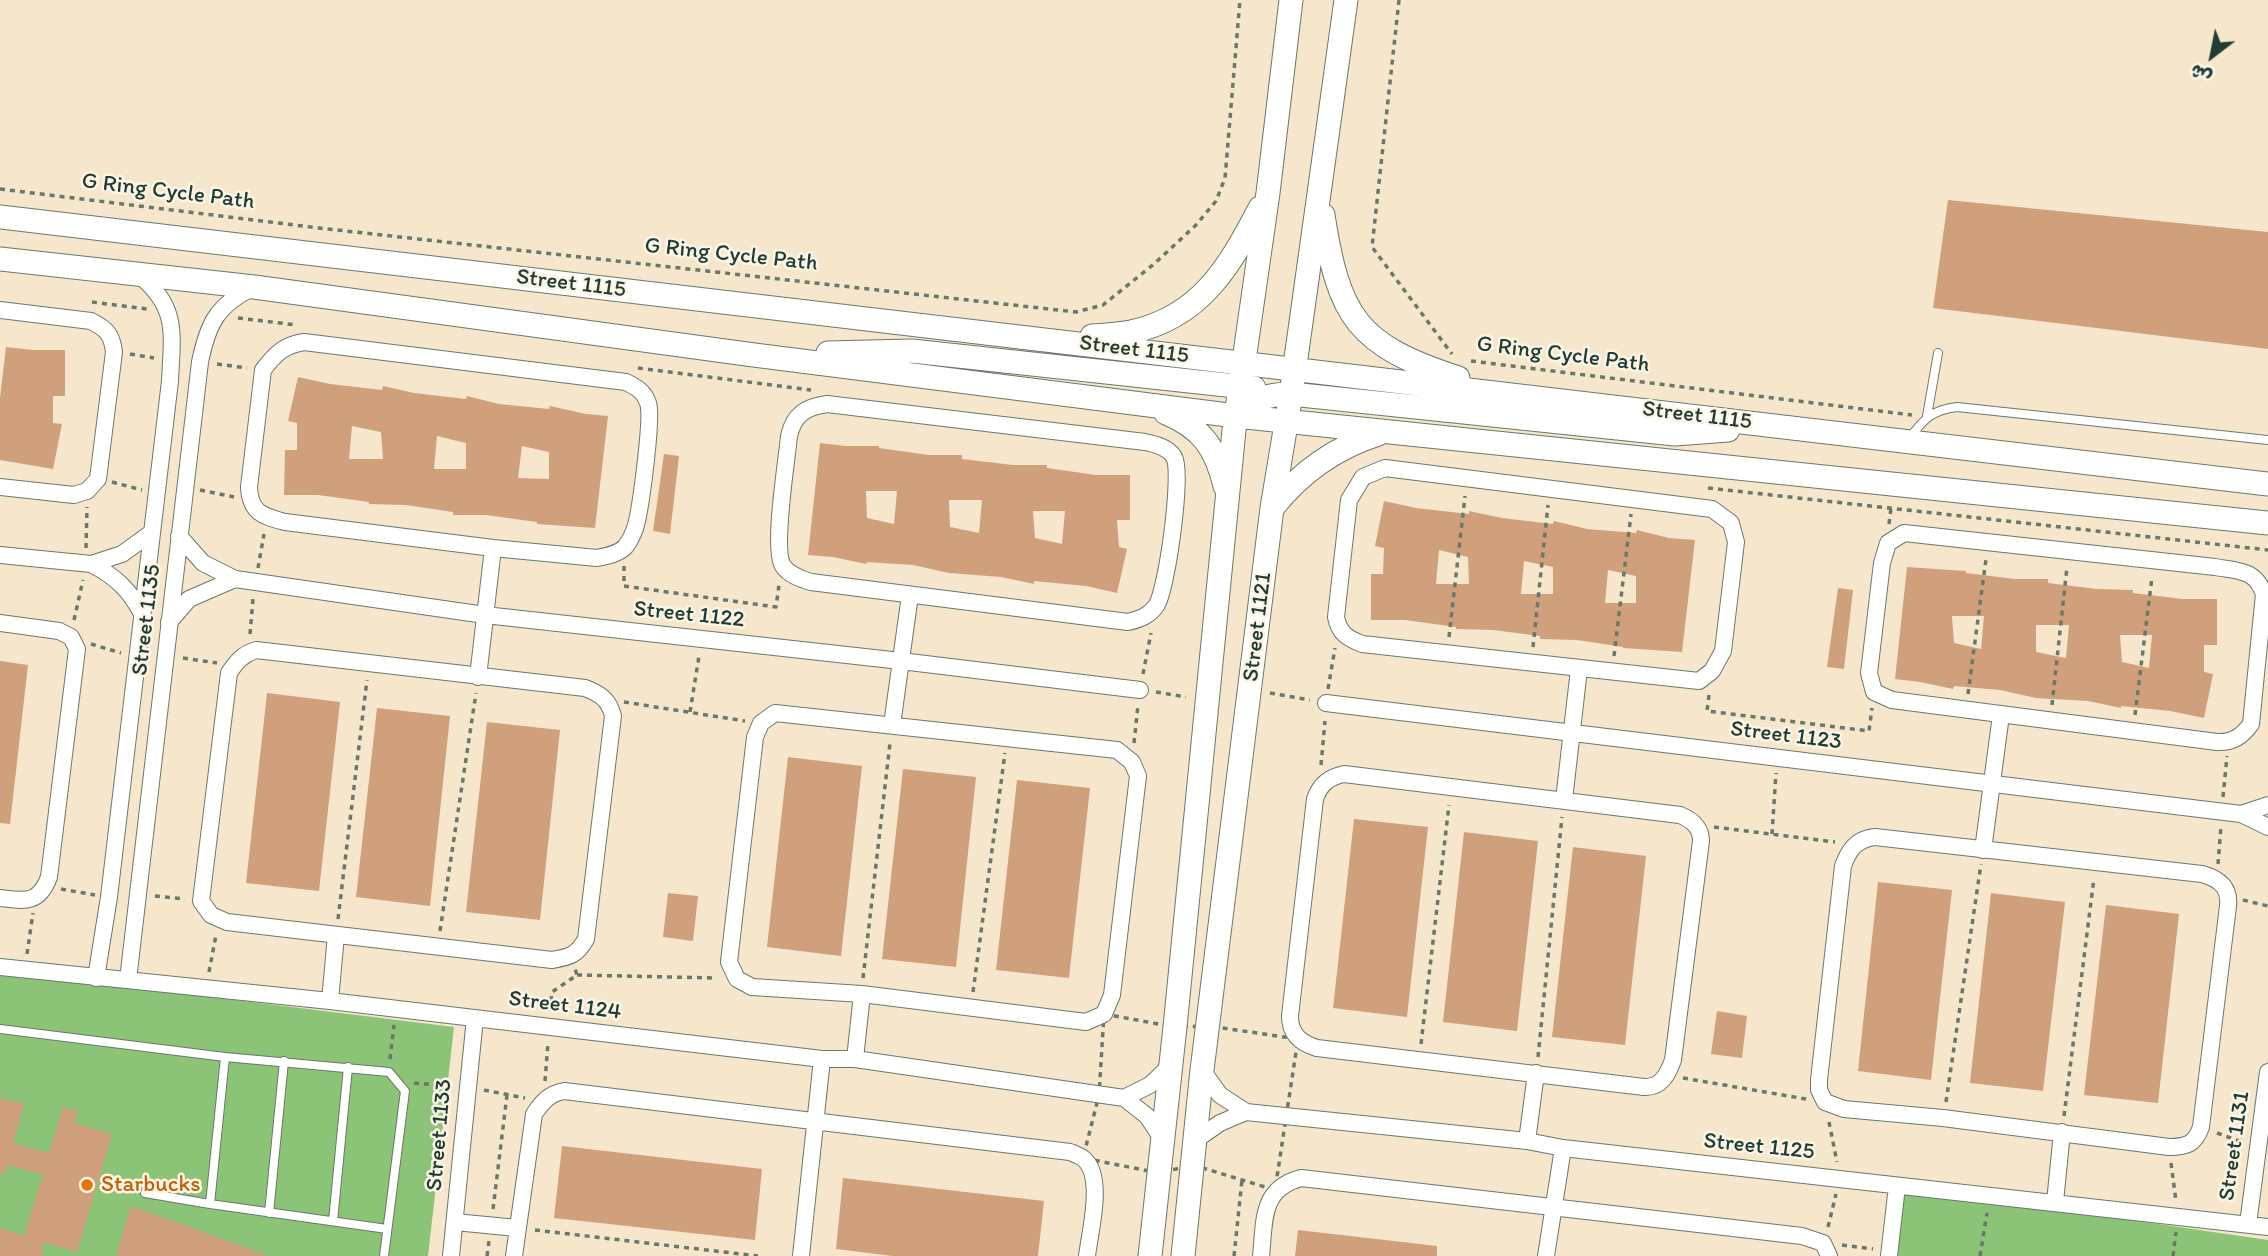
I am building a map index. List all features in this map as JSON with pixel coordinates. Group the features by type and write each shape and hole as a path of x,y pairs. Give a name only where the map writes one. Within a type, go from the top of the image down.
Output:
{"street":[{"name":"Street 1121","path":"1150,1256 1227,496 1291,0"},
{"name":"Street 1121","path":"1183,1256 1202,1070 1272,508 1291,394 1346,0"},
{"path":"1319,191 1330,262 1347,306 1358,323 1377,342 1405,359 1505,393"},
{"path":"1058,341 1131,332 1166,319 1194,303 1225,270 1268,193"},
{"name":"Street 1115","path":"0,217 2268,484"},
{"name":"Street 1115","path":"0,259 254,287 754,355 1286,422 2268,523"},
{"name":"Street 1135","path":"96,978 109,897 171,360 172,335 168,311 161,297 140,276"},
{"path":"215,315 239,295 254,287"},
{"path":"0,310 92,321 105,328 112,337 114,352 98,479 87,491 74,495 0,487"},
{"name":"Street 1135","path":"128,980 200,362 206,335 215,315"},
{"path":"304,342 626,382 641,390 649,404 649,422 637,522 624,549 610,556 597,558 493,548 285,522 268,517 256,509 250,500 250,487 263,370 274,355 287,345 304,342"},
{"path":"754,355 912,351 1255,388 1270,385 1294,370"},
{"path":"1236,416 1260,398 1273,394 1291,394 1675,434 1781,426"},
{"path":"827,404 1145,442 1161,446 1173,456 1177,471 1177,489 1165,583 1156,607 1144,618 1128,622 909,595 811,582 796,577 783,565 778,547 789,436 791,425 800,413 813,406 827,404"},
{"path":"1136,404 1188,424 1206,440 1221,470 1227,496"},
{"path":"1272,508 1287,489 1324,458 1344,447 1384,432"},
{"path":"1385,468 1467,478 1712,509 1731,523 1737,542 1723,651 1712,671 1699,681 1362,644 1349,639 1339,629 1335,617 1336,604 1349,500 1363,477 1385,468"},
{"path":"0,555 91,564 122,554 151,533"},
{"path":"1904,533 1988,542 2247,573 2259,581 2264,594 2251,724 2236,739 2228,742 1892,700 1874,692 1869,673 1882,563 1888,543 1904,533"},
{"name":"Street 1122","path":"179,536 203,563 234,579 485,615 1140,690"},
{"path":"478,677 493,548"},
{"path":"91,564 120,582 133,597 142,614"},
{"path":"169,622 189,598 234,579"},
{"path":"892,725 909,595"},
{"path":"0,623 59,631 71,637 77,649 49,877 36,897 24,901 0,898"},
{"path":"256,650 478,677 585,688 597,692 606,700 613,716 586,939 580,950 572,957 552,960 227,922 211,915 201,901 229,673 239,660 256,650"},
{"path":"1564,800 1579,669"},
{"name":"Street 1123","path":"1326,703 2241,814 2268,827"},
{"path":"775,713 892,725 1117,750 1132,762 1138,776 1112,995 1104,1014 1086,1022 862,994 752,987 737,979 729,962 755,737 761,723 775,713"},
{"path":"1983,850 2001,715"},
{"path":"1344,774 1564,800 1680,815 1696,825 1700,833 1673,1060 1667,1075 1657,1085 1650,1087 1307,1045 1294,1034 1290,1016 1315,799 1320,788 1331,777 1344,774"},
{"name":"Street 1123","path":"2241,814 2268,805"},
{"path":"1875,838 1983,850 2211,876 2224,885 2229,897 2202,1127 2192,1143 2182,1147 1943,1118 1844,1109 1825,1102 1819,1090 1819,1080 1843,866 1855,844 1860,840 1875,838"},
{"path":"330,1001 337,935"},
{"name":"Street 1124","path":"0,967 330,1001 822,1059 855,1059 1124,1098"},
{"path":"855,1059 862,994"},
{"name":"Street 1133","path":"451,1256 475,1018"},
{"path":"801,1256 822,1059"},
{"path":"1163,1140 1147,1116 1124,1098 1150,1085 1171,1065"},
{"name":"Street 1125","path":"1202,1070 1220,1095 1246,1112 1527,1141 1563,1148 2268,1227"},
{"path":"1527,1141 1536,1073"},
{"name":"Street 1131","path":"2248,1224 2268,1073"},
{"path":"514,1256 534,1114 543,1101 554,1093 564,1091 1070,1152 1083,1158 1092,1169 1096,1184 1087,1256"},
{"path":"1194,1141 1220,1123 1246,1112"},
{"path":"2055,1202 2062,1132"},
{"path":"1546,1256 1563,1148"},
{"path":"1261,1256 1266,1207 1275,1191 1287,1182 1301,1178 1801,1236 1826,1250"},
{"path":"1889,1254 1897,1186"},
{"path":"455,1222 517,1228"}],"lane":[{"path":"1927,416 1938,353"},
{"path":"1906,441 1927,416 1940,409 1968,408 2268,440"},
{"path":"0,1029 225,1057 389,1072 405,1091 384,1256"},
{"path":"210,1203 225,1057"},
{"path":"269,1213 284,1062"},
{"path":"333,1221 348,1067"},
{"path":"145,1194 387,1229"}],"path":[{"name":"G Ring Cycle Path","path":"0,189 319,228 1076,312 1103,305 1154,264 1196,225 1216,201 1224,178 1240,0"},
{"name":"G Ring Cycle Path","path":"1399,0 1372,247 1456,359"},
{"path":"215,315 306,326"},
{"path":"114,352 171,360"},
{"name":"G Ring Cycle Path","path":"1470,361 1927,416"},
{"path":"200,362 263,370"},
{"path":"629,367 816,390"},
{"path":"1447,653 1467,478"},
{"path":"1706,488 2268,551"},
{"path":"1531,663 1549,489"},
{"path":"1613,672 1633,499"},
{"path":"1965,710 1988,542"},
{"path":"624,549 624,586 776,607 783,565"},
{"path":"2050,721 2069,551"},
{"path":"2133,731 2154,561"},
{"path":"690,712 701,639"},
{"path":"337,935 369,664"},
{"path":"1712,671 1707,711 1869,731 1874,692"},
{"path":"438,947 478,677"},
{"path":"1140,690 1206,701"},
{"path":"1250,690 1326,703"},
{"path":"606,700 761,723"},
{"path":"862,994 892,725"},
{"path":"970,1008 1007,738"},
{"path":"1772,834 1777,757"},
{"path":"1419,1060 1451,787"},
{"path":"1536,1073 1564,800"},
{"path":"1696,825 1855,844"},
{"path":"1943,1118 1983,850"},
{"path":"2062,1132 2096,862"},
{"path":"25,971 36,897"},
{"path":"2229,897 2268,906"},
{"path":"206,988 219,919"},
{"path":"572,957 577,975"},
{"path":"398,1081 467,1088 543,1101 552,992 577,975 737,979"},
{"path":"389,1072 395,1009"},
{"path":"1667,1075 1825,1102"},
{"path":"487,1256 507,1094"},
{"path":"2202,1127 2258,1148"},
{"path":"1234,1256 1242,1180"},
{"path":"1980,1256 1990,1195"},
{"path":"517,1228 758,1256"},
{"path":"1826,1250 1889,1254"}],"green space":[{"path":"0,971 454,1027 428,1256 0,1256"},
{"path":"1897,1186 2268,1240 2268,1256 1890,1256"}],"building":[{"path":"1948,200 2268,232 2268,349 1933,308"},
{"path":"6,347 65,350 65,396 53,396 53,423 62,424 53,469 0,460 0,398"},
{"path":"298,377 330,384 382,390 383,386 414,393 466,399 467,396 499,404 549,409 550,406 608,416 595,528 537,524 486,515 453,515 453,512 406,505 369,504 318,495 284,495 285,450 297,450 297,423 288,421","holes":["352,426 381,432 383,459 349,459","437,436 466,443 466,469 434,469","522,446 549,452 549,479 518,478"]},
{"path":"820,443 879,446 929,455 962,455 962,459 1013,465 1047,465 1047,468 1096,475 1130,475 1130,520 1117,520 1119,547 1127,549 1117,593 1086,586 1034,581 1034,584 1001,577 949,573 913,565 866,564 808,555","holes":["866,491 897,491 894,524 867,518","949,500 982,500 979,533 950,527","1033,511 1065,511 1062,544 1035,538"]},
{"path":"664,454 679,456 670,534 653,531"},
{"path":"1384,501 1416,508 1469,514 1469,511 1553,524 1554,521 1587,529 1636,533 1637,530 1669,538 1695,540 1682,652 1623,648 1577,640 1540,639 1540,636 1456,629 1405,620 1371,620 1371,574 1383,574 1384,548 1375,546","holes":["1439,550 1468,557 1469,584 1436,584","1524,561 1553,567 1553,594 1521,594","1608,570 1636,576 1636,603 1605,603"]},
{"path":"1907,567 1966,571 2015,579 2048,579 2048,583 2133,590 2133,593 2183,599 2217,599 2217,645 2204,645 2204,672 2213,674 2204,718 2170,711 2036,698 2000,690 1954,686 1953,689 1895,679","holes":["1952,616 1984,616 1981,649 1954,643","2036,625 2069,625 2066,658 2036,652","2120,635 2152,635 2149,668 2122,662"]},
{"path":"1838,588 1853,590 1844,669 1827,667"},
{"path":"0,661 28,665 10,824 0,823"},
{"path":"267,693 340,702 319,891 246,883"},
{"path":"377,708 450,716 430,906 356,897"},
{"path":"487,722 560,730 540,920 466,912"},
{"path":"788,757 862,766 841,956 767,947"},
{"path":"903,769 976,777 956,967 882,959"},
{"path":"1017,780 1090,788 1069,978 996,970"},
{"path":"1354,819 1428,827 1407,1017 1333,1008"},
{"path":"1464,832 1538,841 1517,1031 1443,1022"},
{"path":"1573,847 1646,856 1625,1045 1552,1037"},
{"path":"1878,882 1952,890 1931,1080 1858,1071"},
{"path":"668,893 698,896 693,941 663,937"},
{"path":"1991,893 2065,902 2043,1091 1970,1083"},
{"path":"2106,905 2179,914 2158,1103 2084,1095"},
{"path":"1717,1011 1747,1016 1742,1058 1711,1054"},
{"path":"0,1098 24,1104 13,1143 49,1153 63,1107 78,1111 74,1123 112,1134 77,1252 44,1242 42,1256 0,1256 0,1228 24,1236 43,1174 7,1165 5,1174 0,1173"},
{"path":"562,1146 762,1169 755,1240 554,1218"},
{"path":"843,1178 1044,1201 1038,1256 893,1256 836,1249"},
{"path":"131,1206 264,1254 264,1256 116,1256"},
{"path":"1298,1230 1437,1246 1437,1256 1295,1256"}],"place":[{"name":"Starbucks","path":"87,1185"}]}
